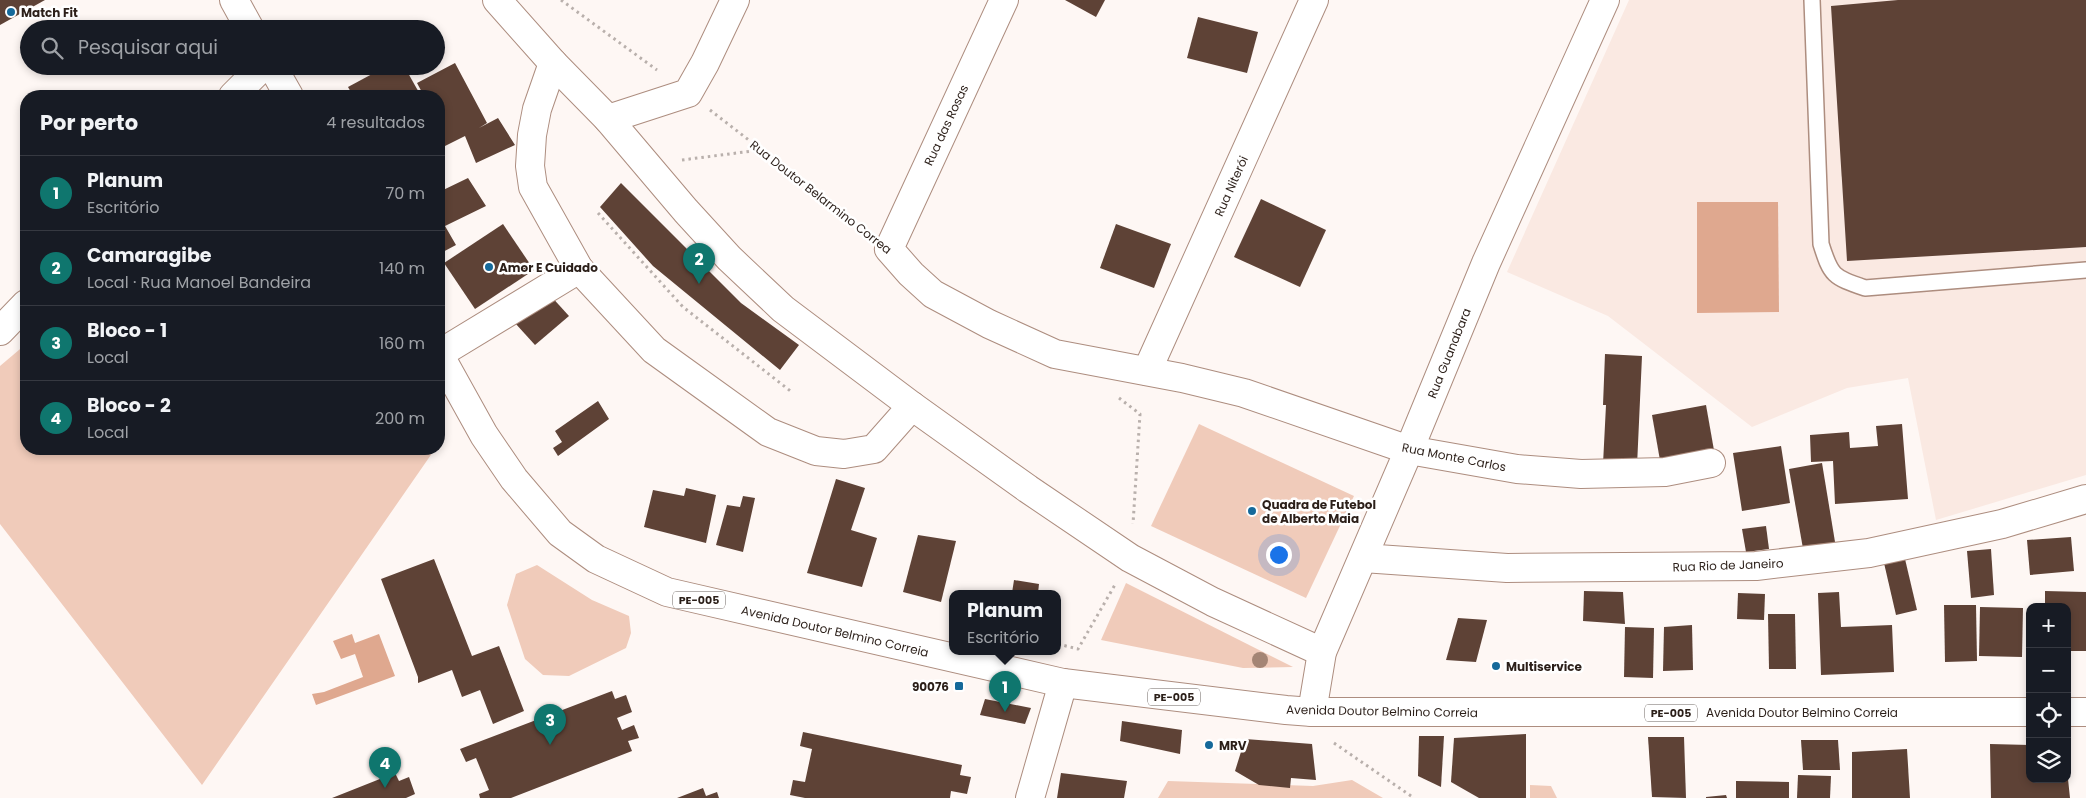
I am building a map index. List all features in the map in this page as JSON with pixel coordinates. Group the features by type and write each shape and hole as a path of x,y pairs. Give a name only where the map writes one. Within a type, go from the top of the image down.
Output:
{"street":[{"path":"234,0 245,20"},
{"path":"497,0 553,63 608,119 729,258 783,309 912,406 1028,489 1130,558 1213,602 1322,652"},
{"path":"608,119 688,93 705,63 735,0"},
{"name":"Rua das Rosas","path":"889,249 1004,0"},
{"name":"Rua Niterói","path":"1147,372 1314,0"},
{"name":"Rua Guanabara","path":"1312,712 1322,652 1409,450 1486,263 1605,0"},
{"path":"553,63 537,109 532,135 530,166 533,187 579,269 654,350 768,432 816,452 844,454 874,449 912,406"},
{"path":"239,90 254,75"},
{"path":"277,75 286,90"},
{"name":"Rua Doutor Belarmino Correa","path":"889,249 910,274 933,294 989,324 1055,354 1147,372"},
{"path":"445,350 579,269"},
{"path":"0,331 20,310"},
{"name":"Avenida Doutor Belmino Correia","path":"445,365 484,435 514,479 560,533 596,559 666,592 1063,683 1312,712 2026,712"},
{"name":"Rua Monte Carlos","path":"1147,372 1244,393 1409,450 1517,469 1581,474 1665,472 1711,463"},
{"name":"Rua Rio de Janeiro","path":"1363,558 1507,568 1756,566 1869,553 2002,524 2086,500"},
{"path":"1030,798 1063,683"},
{"path":"2071,712 2086,712"}],"lane":[{"path":"1812,0 1821,244 1829,269 1840,280 1865,288 2086,270"}],"path":[{"name":"Rua Doutor Belarmino Correa","path":"561,0 688,93 889,249"},
{"path":"646,164 760,150"},
{"path":"598,214 683,307 794,393"},
{"path":"1061,645 1078,650 1130,558 1140,414 1115,394"},
{"path":"1326,738 1414,798"}],"shaded area":[{"path":"1629,0 2086,0 2086,475 1936,520 1908,378 1847,388 1752,427 1608,316 1507,272"},
{"path":"1697,202 1778,202 1779,312 1697,313"},
{"path":"20,349 20,455 431,455 202,785 0,524 0,366"},
{"name":"Quadra de Futebol de Alberto Maia","path":"1199,424 1354,496 1306,598 1151,526"},
{"path":"537,565 592,600 629,616 631,633 626,648 569,676 543,675 525,659 507,605 516,574"},
{"path":"1126,583 1293,667 1243,668 1101,640"},
{"path":"352,634 355,643 379,634 395,676 316,705 312,694 324,692 363,677 355,654 341,659 333,641"},
{"path":"1352,780 1383,798 1158,798 1168,781 1313,786"},
{"path":"1530,785 1551,786 1557,798 1530,798"}],"building":[{"name":"Match Fit","path":"0,0 45,0 0,25"},
{"path":"1065,0 1105,0 1096,17"},
{"path":"1898,0 2086,0 2086,247 1847,261 1831,6"},
{"path":"1198,17 1258,32 1247,73 1187,58"},
{"path":"455,63 487,123 479,128 498,118 515,145 476,163 465,136 445,146 445,90 421,90 417,83 432,75 445,75 445,68"},
{"path":"370,75 409,75 418,90 350,90 348,87"},
{"path":"468,178 486,206 445,226 445,189"},
{"path":"621,183 741,303 799,345 780,370 653,266 600,207"},
{"path":"1261,199 1326,230 1300,287 1234,257"},
{"name":"Amor E Cuidado","path":"503,224 534,270 475,309 445,262"},
{"path":"1116,224 1171,244 1154,288 1100,268"},
{"path":"445,226 456,245 445,251"},
{"path":"549,294 569,316 535,345 515,323"},
{"path":"1605,354 1642,356 1637,466 1603,464 1606,405 1603,405"},
{"path":"598,401 609,419 558,456 553,448 562,442 555,431"},
{"path":"1706,405 1715,456 1661,466 1652,415"},
{"path":"1902,424 1908,499 1835,504 1833,461 1811,462 1810,435 1849,432 1850,448 1878,446 1876,426"},
{"path":"1781,446 1790,503 1742,511 1733,453"},
{"path":"1822,463 1837,554 1805,560 1789,469"},
{"path":"836,479 865,488 851,530 877,538 862,587 807,573"},
{"path":"686,488 716,495 706,543 644,527 653,490 684,496"},
{"path":"743,496 755,498 743,552 716,545 727,505 740,507"},
{"path":"1766,526 1769,549 1746,552 1742,529"},
{"path":"918,535 956,541 941,602 903,592"},
{"path":"2071,537 2074,571 2030,575 2027,540"},
{"path":"1991,549 1994,595 1971,598 1967,551"},
{"path":"434,559 472,656 499,646 524,711 493,724 480,690 462,697 452,670 418,683 418,677 381,579"},
{"path":"1905,559 1917,610 1896,615 1884,563"},
{"path":"1014,580 1039,584 1038,590 1012,590"},
{"path":"1584,591 1623,592 1625,624 1583,621"},
{"path":"2045,591 2086,592 2086,651 2071,651 2071,603 2045,603"},
{"path":"1839,592 1841,627 1892,625 1894,672 1821,675 1818,593"},
{"path":"1738,593 1765,594 1764,620 1737,619"},
{"path":"1944,605 1976,605 1977,661 1945,662"},
{"path":"1980,607 2023,608 2022,657 1979,656"},
{"path":"1768,614 1795,614 1796,669 1769,669"},
{"path":"1458,618 1487,620 1476,662 1446,660"},
{"path":"1692,625 1693,670 1663,671 1664,627"},
{"path":"1625,627 1654,628 1653,678 1624,677"},
{"path":"612,691 615,699 626,695 632,712 617,718 622,730 634,725 639,738 628,741 632,751 511,798 480,798 479,794 489,790 476,758 466,762 460,749"},
{"path":"985,699 1031,708 1025,724 980,715"},
{"path":"1122,721 1182,730 1180,754 1120,741"},
{"path":"803,732 962,765 960,775 971,777 967,794 951,791 950,798 805,798 790,795 793,780 805,782 812,749 800,746"},
{"path":"1526,734 1526,798 1479,798 1451,782 1454,738"},
{"path":"1419,736 1444,736 1441,787 1418,776"},
{"path":"1648,737 1684,737 1686,798 1652,797"},
{"path":"1245,739 1312,744 1316,780 1291,778 1290,788 1259,785 1235,771"},
{"path":"1801,740 1838,740 1840,770 1803,770"},
{"path":"1990,744 2026,745 2026,783 2068,783 2070,798 1991,798"},
{"path":"1907,749 1910,798 1852,798 1852,752"},
{"path":"395,773 399,781 409,777 415,794 406,798 332,798"},
{"path":"1061,773 1127,781 1124,798 1057,798"},
{"path":"1798,775 1831,776 1830,798 1797,798"},
{"path":"1736,781 1789,782 1789,798 1736,798"},
{"path":"703,788 706,796 717,792 719,798 677,798"},
{"path":"1726,795 1727,798 1706,798 1706,797"}],"place":[{"name":"Match Fit","path":"11,12"},
{"name":"Amor E Cuidado","path":"489,267"},
{"name":"Camaragibe","path":"699,284"},
{"name":"Quadra de Futebol de Alberto Maia","path":"1252,511"},
{"name":"Multiservice","path":"1496,666"},
{"name":"90076","path":"959,686"},
{"name":"Planum","path":"1005,712"},
{"name":"Bloco - 1","path":"550,745"},
{"name":"MRV","path":"1209,745"},
{"name":"Bloco - 2","path":"385,788"}]}
